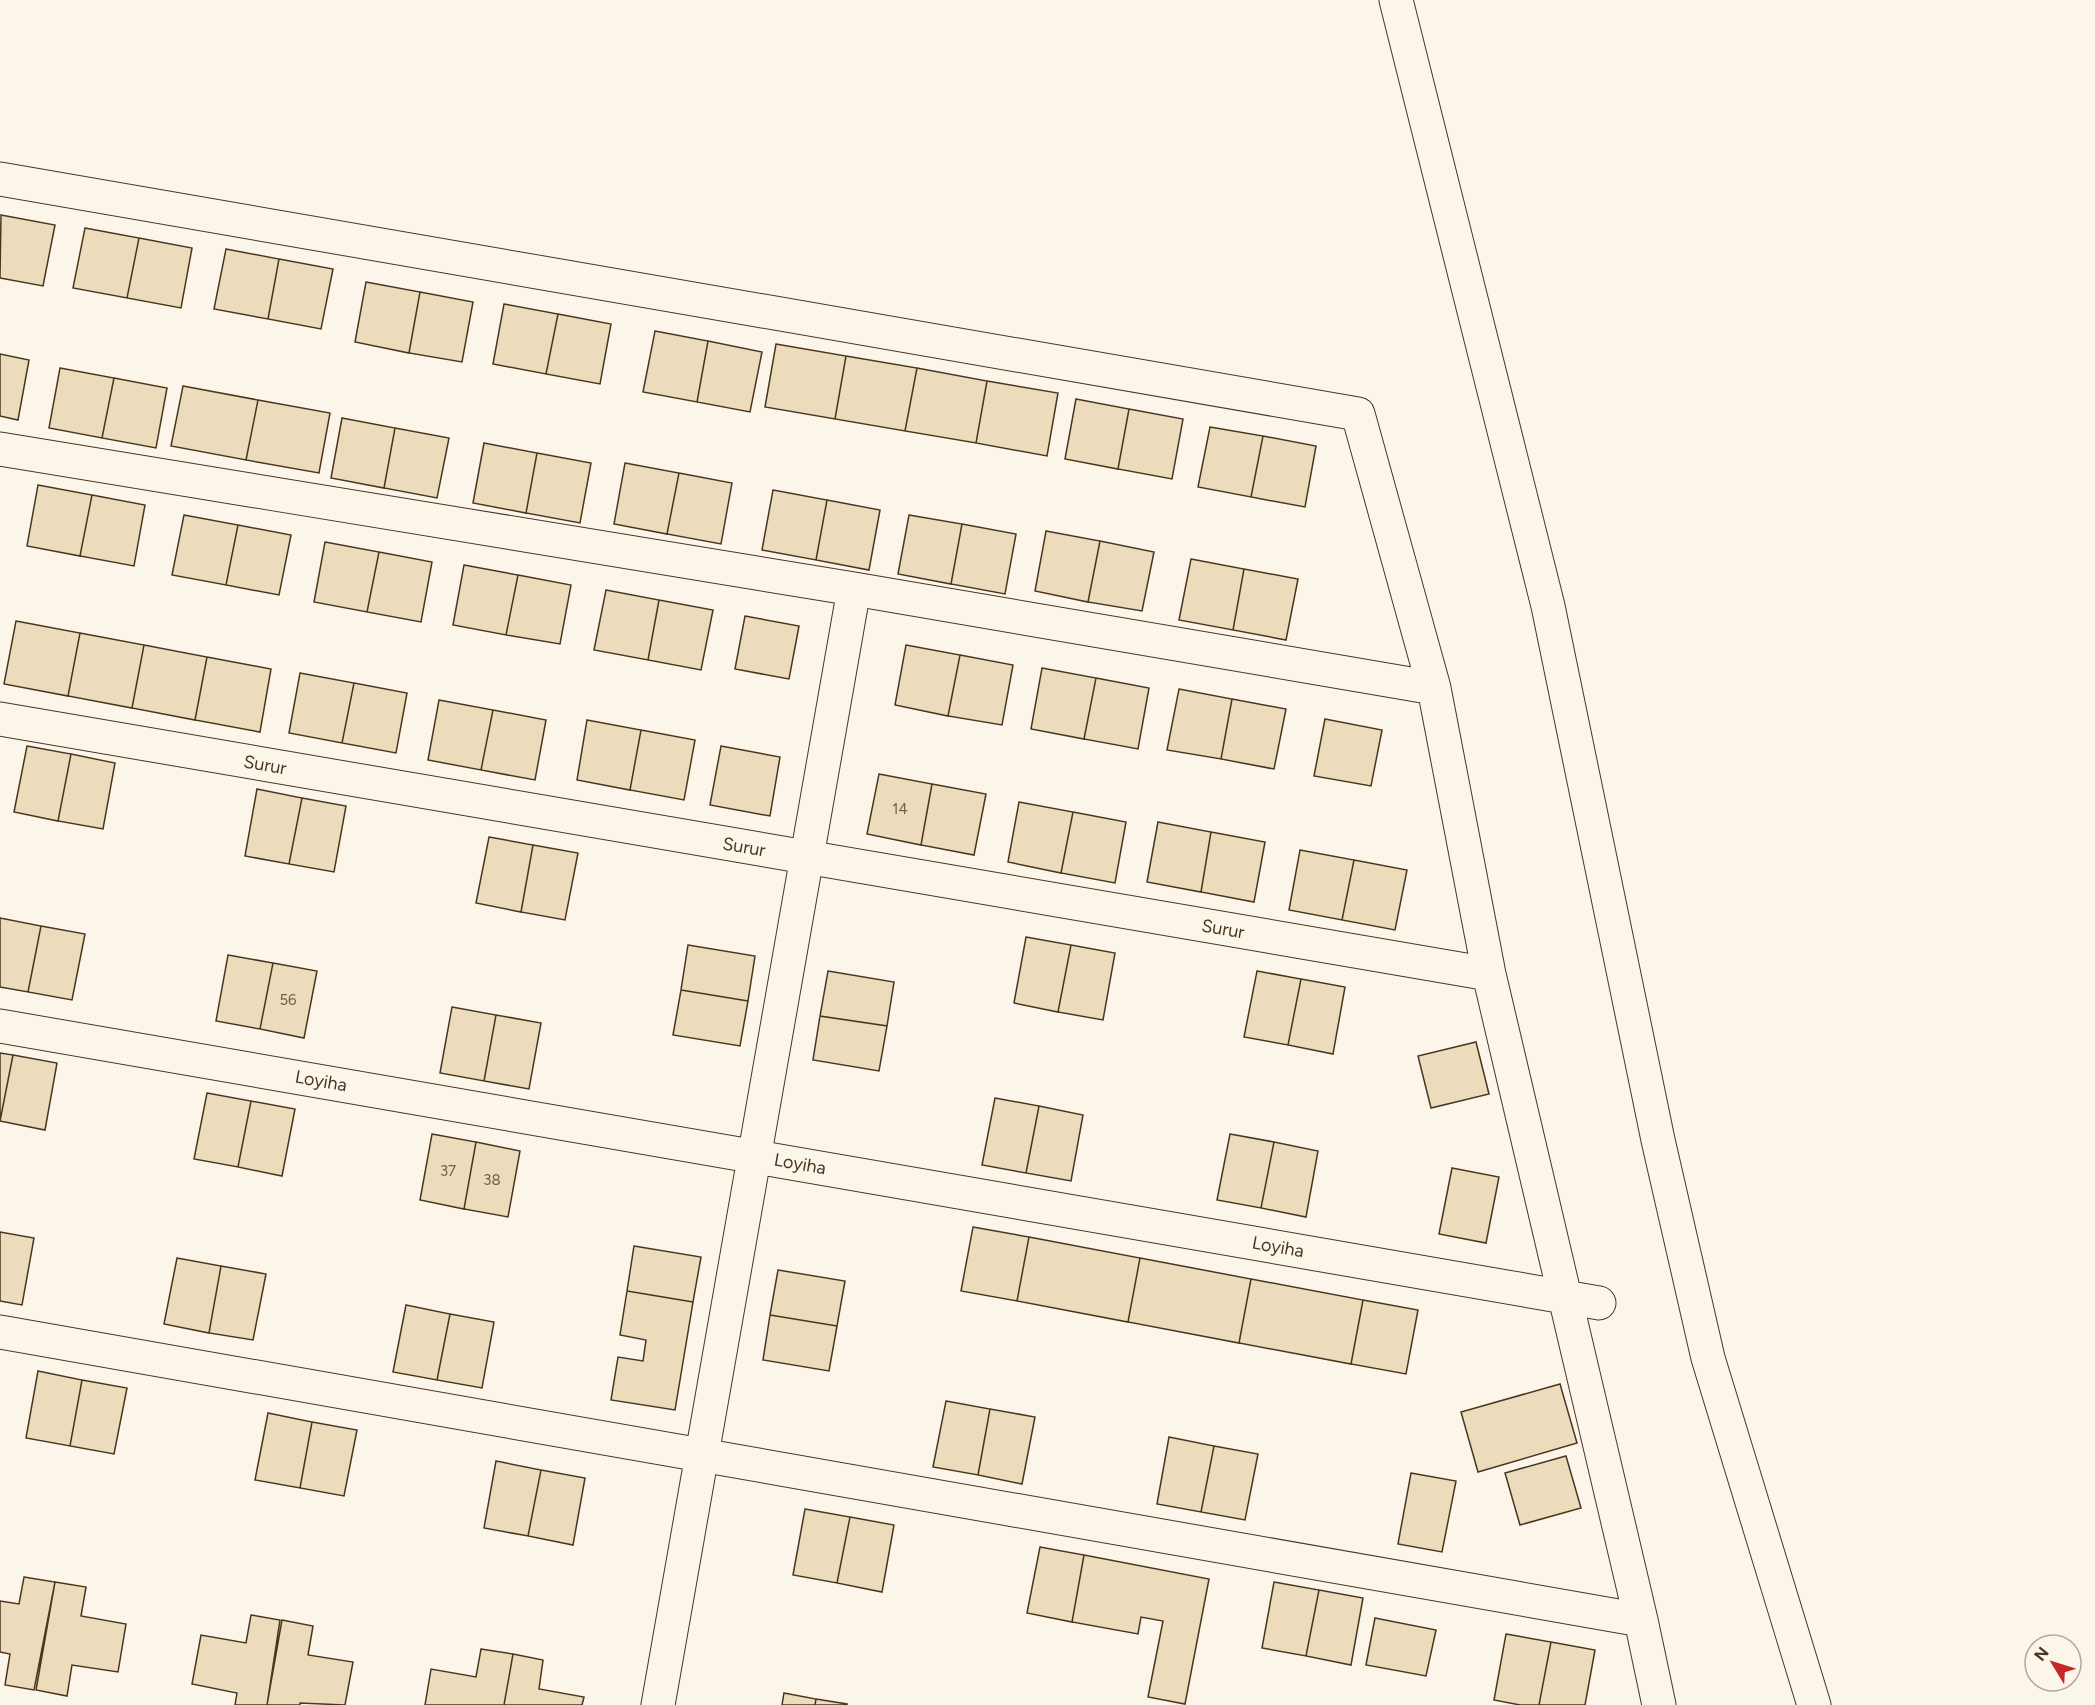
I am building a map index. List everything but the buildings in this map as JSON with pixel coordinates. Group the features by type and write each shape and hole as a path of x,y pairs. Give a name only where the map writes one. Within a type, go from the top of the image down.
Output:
{"street":[{"path":"1396,0 1548,606 1658,1140 1708,1358 1814,1705"},
{"path":"0,178 1358,414 1434,688 1489,974 1659,1705"},
{"path":"0,448 854,589 1434,688"},
{"path":"658,1705 854,589"},
{"name":"Surur","path":"0,719 1489,974"},
{"name":"Loyiha","path":"0,1026 1599,1303"},
{"path":"0,1332 1641,1620"}]}
